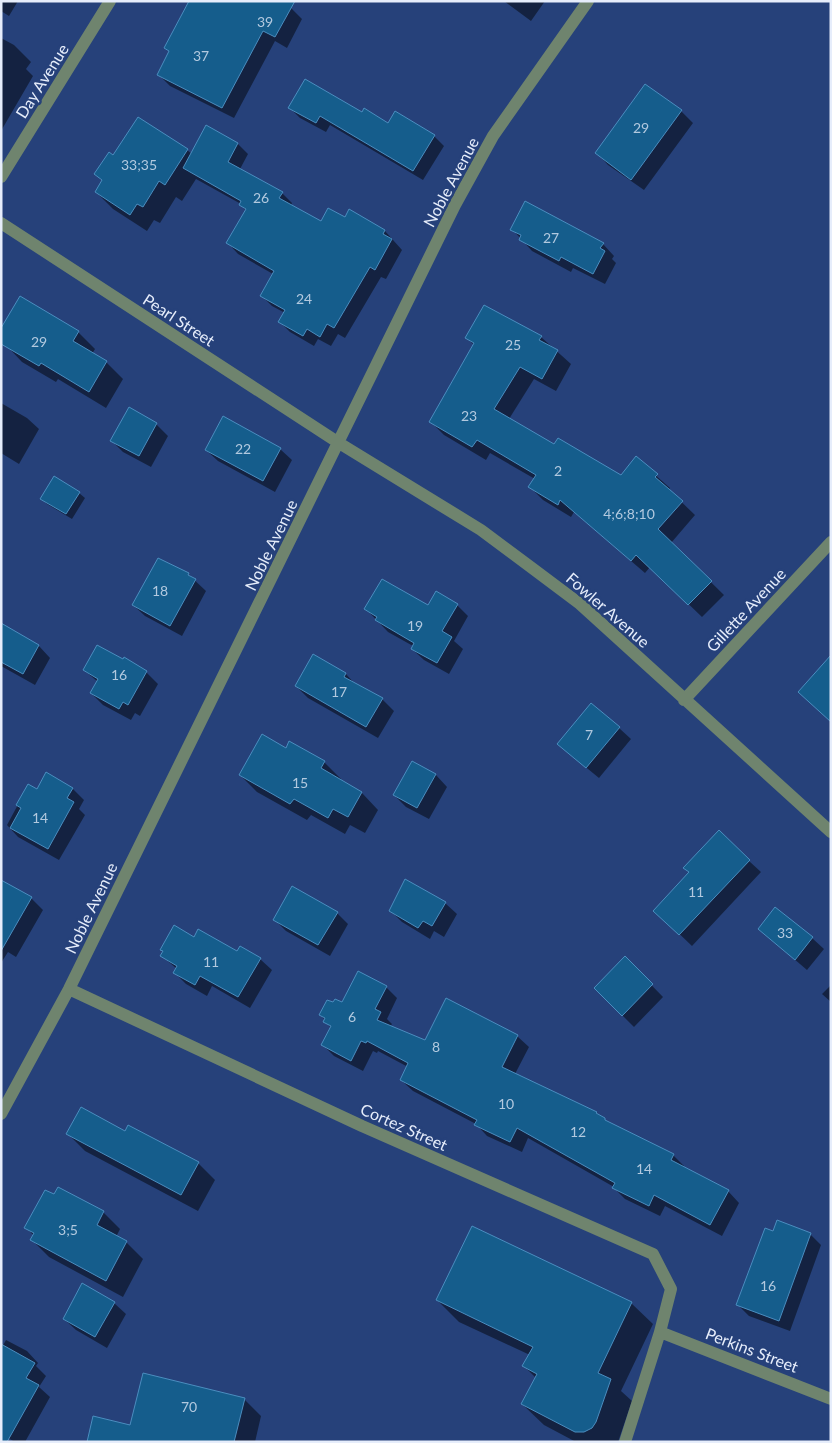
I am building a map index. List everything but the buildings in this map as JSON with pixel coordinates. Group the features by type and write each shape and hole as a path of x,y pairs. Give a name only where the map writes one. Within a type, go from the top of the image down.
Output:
{"street":[{"name":"Day Avenue","path":"1,177 110,1"},
{"name":"Noble Avenue","path":"1,1114 69,989 455,206 493,136 588,1"},
{"name":"Pearl Street","path":"1,223 339,443"},
{"name":"Fowler Avenue","path":"339,443 480,530 580,604 831,832"},
{"name":"Gillette Avenue","path":"684,700 831,542"},
{"name":"Cortez Street","path":"69,989 371,1130 653,1254 671,1289 660,1332 625,1442"},
{"name":"Perkins Street","path":"660,1332 831,1399"}]}
